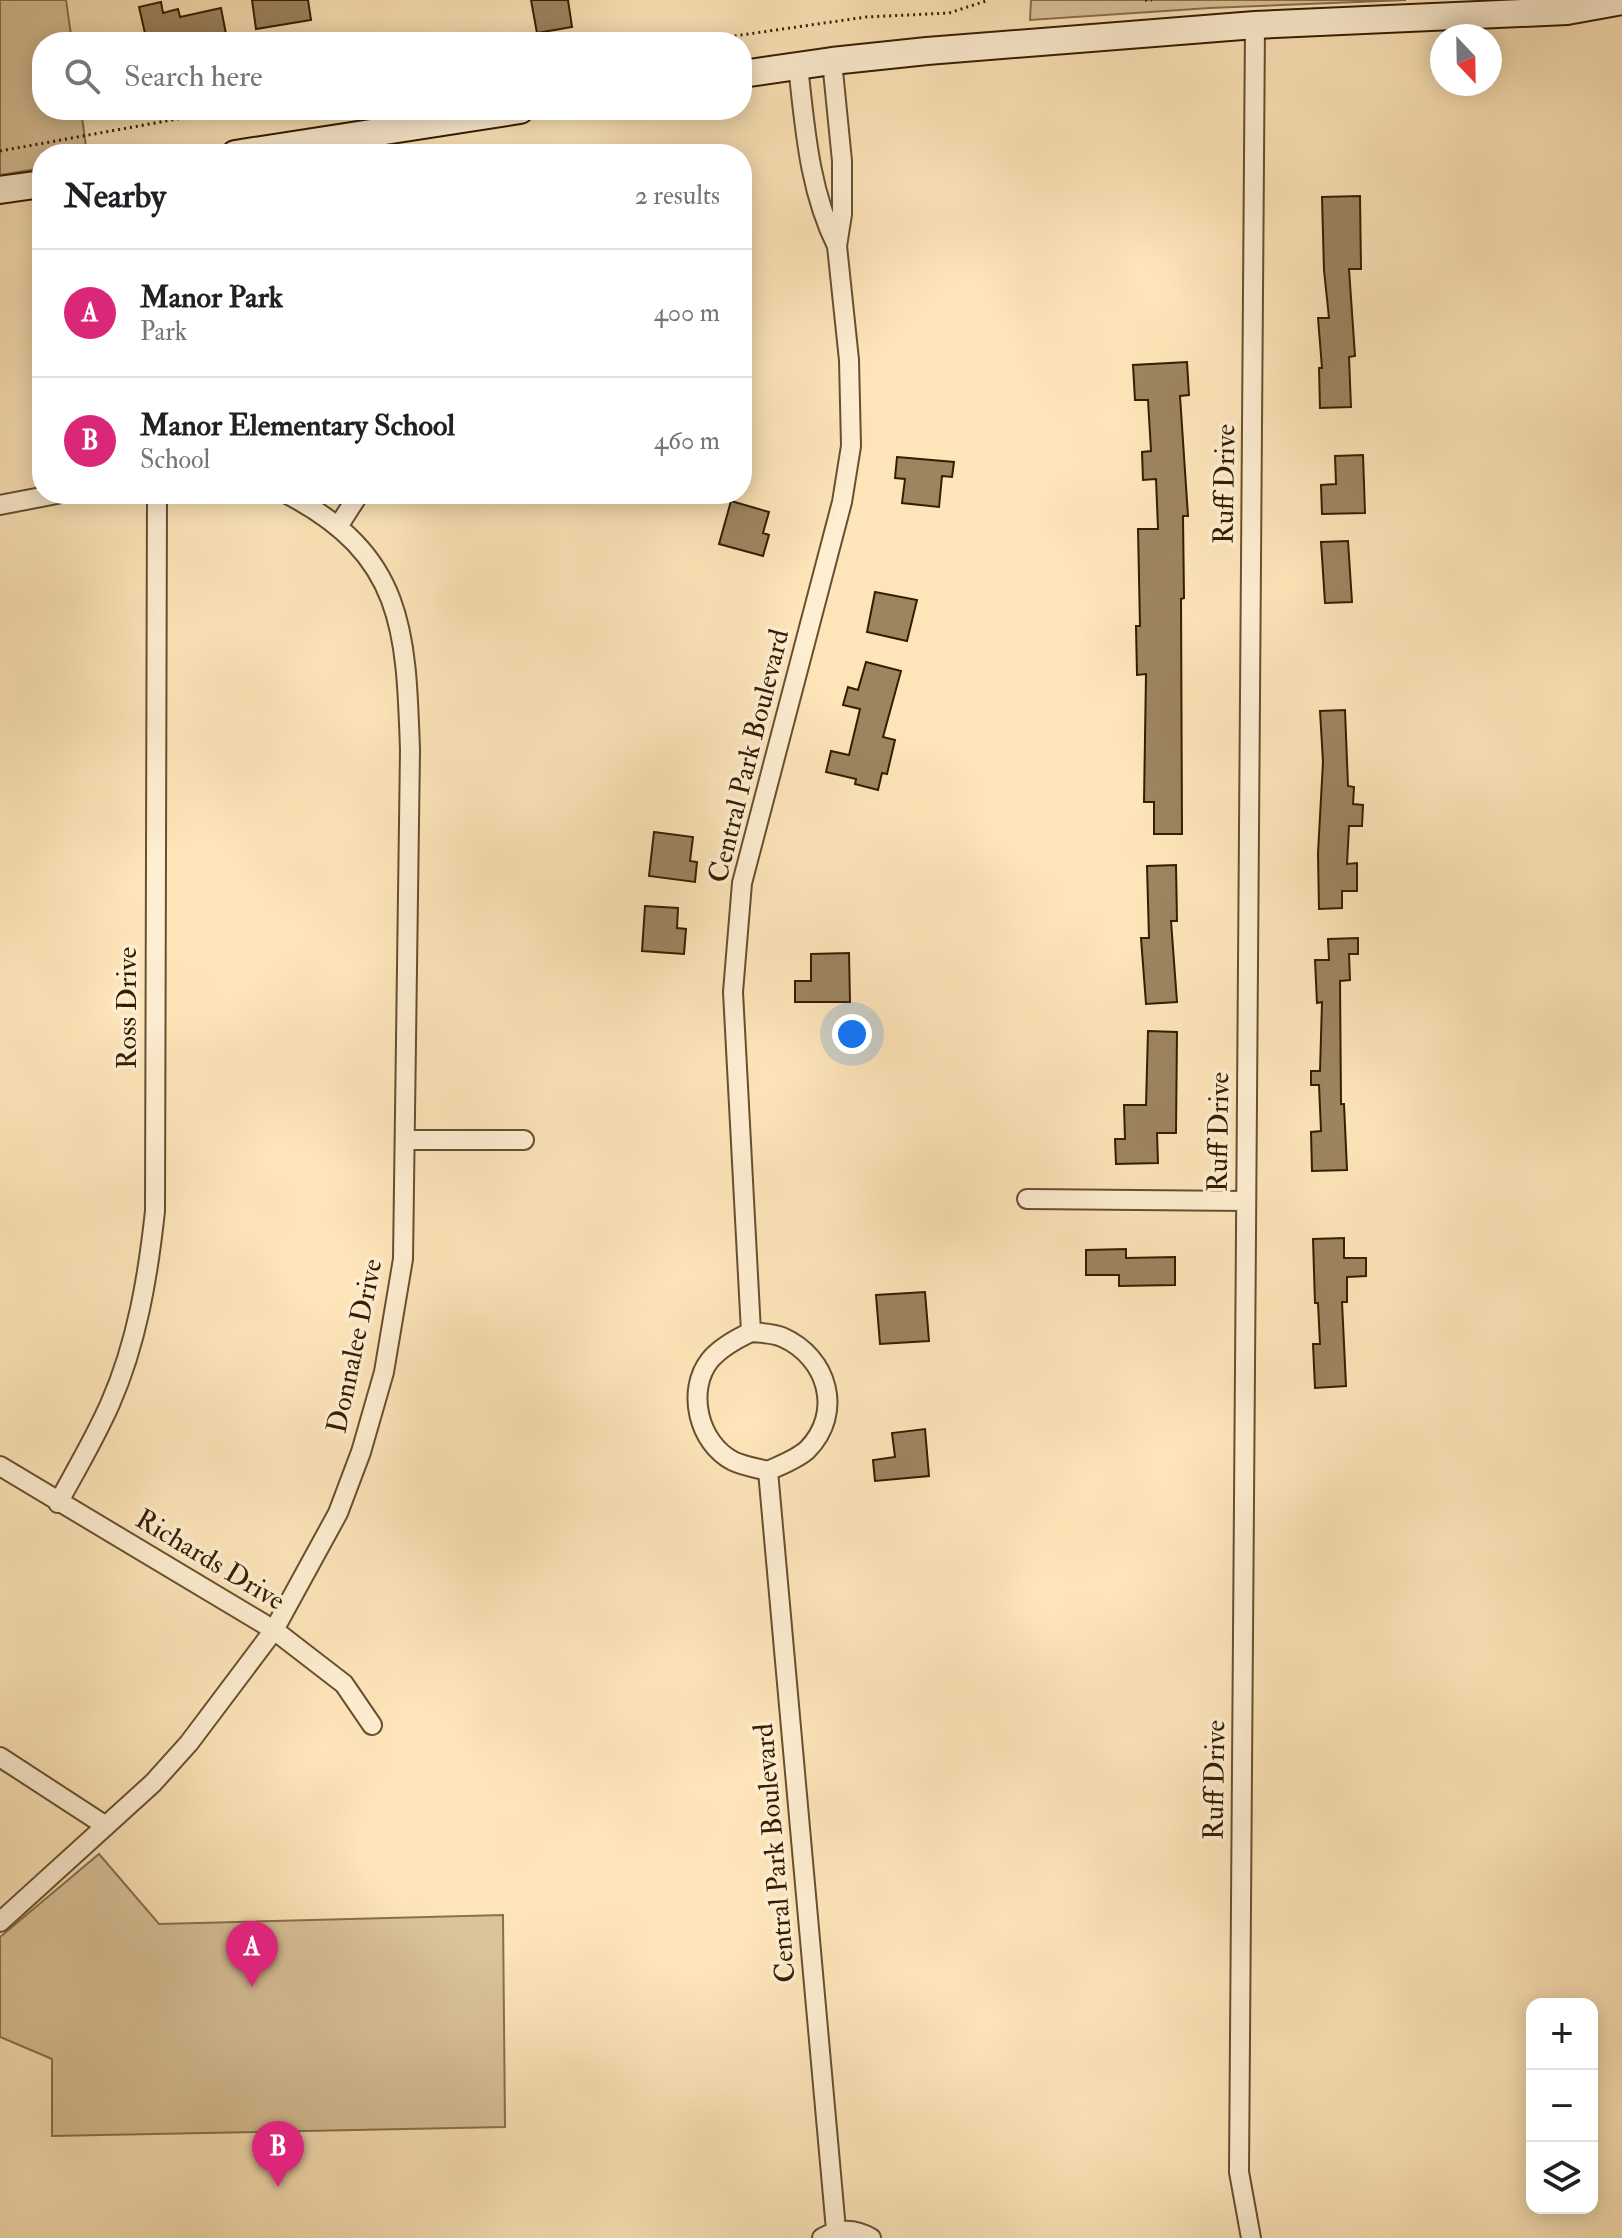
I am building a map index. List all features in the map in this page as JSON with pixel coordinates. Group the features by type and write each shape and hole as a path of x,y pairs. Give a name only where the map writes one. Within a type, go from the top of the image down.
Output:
{"street":[{"path":"752,73 832,61 1255,25 1567,11 1622,1"},
{"name":"Ruff Drive","path":"1251,2238 1239,2172 1255,25"},
{"name":"Central Park Boulevard","path":"751,1332 734,976 742,883 842,502 851,446 849,360 837,246 842,214 842,161 832,61"},
{"name":"Central Park Boulevard","path":"798,66 810,164 823,218 837,246"},
{"path":"300,144 455,120"},
{"path":"0,190 32,185"},
{"path":"0,505 32,499"},
{"name":"Ross Drive","path":"58,1503 111,1402 131,1349 150,1260 155,1211 157,504"},
{"name":"Donnalee Drive","path":"0,1922 153,1783 189,1743 274,1630 338,1513 361,1452 384,1372 403,1259 408,686 396,609 370,560 339,525 304,504"},
{"path":"339,525 353,504"},
{"path":"406,1140 524,1140"},
{"path":"1027,1199 1246,1201"},
{"path":"751,1332 780,1336 806,1351 826,1383 828,1406 817,1438 804,1453 768,1471 732,1460 706,1437 696,1399 701,1374 712,1357 751,1332"},
{"name":"Richards Drive","path":"0,1466 274,1630 344,1684 372,1725"},
{"name":"Central Park Boulevard","path":"768,1471 829,2234 863,2234 871,2238"},
{"path":"0,1757 106,1826"}],"path":[{"path":"752,33 866,17 949,13 989,0"},
{"path":"1145,0 1152,0"},
{"path":"39,144 172,120"},
{"path":"0,151 32,145"}],"shaded area":[{"path":"0,0 66,0 71,32 32,32 32,120 82,120 86,144 32,144 32,170 0,175"},
{"path":"1031,0 1406,0 1210,8 1030,20"},
{"path":"99,1854 159,1924 503,1915 505,2127 52,2136 52,2059 0,2037 0,1937"}],"building":[{"path":"252,0 308,0 311,20 256,29"},
{"path":"531,0 568,0 572,27 537,32"},
{"path":"161,2 163,13 178,9 180,17 221,8 226,32 145,32 139,7"},
{"path":"1360,196 1361,269 1349,269 1355,356 1349,357 1351,407 1320,408 1319,368 1322,368 1318,318 1329,318 1322,197"},
{"path":"1187,362 1189,395 1180,396 1188,516 1183,516 1184,598 1181,599 1182,834 1154,834 1154,802 1144,802 1146,674 1137,675 1136,626 1140,626 1138,529 1158,529 1156,479 1143,480 1142,452 1151,451 1148,400 1135,400 1133,365"},
{"path":"1363,455 1365,513 1322,514 1321,485 1336,484 1335,456"},
{"path":"897,457 954,462 952,477 942,476 939,507 902,503 905,479 895,478"},
{"path":"730,504 769,512 763,533 769,535 763,556 719,544"},
{"path":"1348,541 1352,602 1325,603 1321,542"},
{"path":"875,592 917,600 907,641 867,632"},
{"path":"866,662 901,671 883,737 895,740 887,774 882,773 878,790 855,784 856,779 826,772 831,751 849,755 860,709 843,705 848,687 858,690"},
{"path":"1345,710 1348,786 1354,787 1353,804 1363,805 1362,826 1349,826 1347,864 1357,863 1357,891 1342,891 1342,908 1319,909 1318,853 1323,762 1320,711"},
{"path":"654,832 693,837 690,861 697,862 695,882 649,876"},
{"path":"1176,865 1177,921 1171,921 1177,1002 1146,1004 1141,938 1149,938 1147,866"},
{"path":"645,906 678,908 677,928 686,929 684,954 642,951"},
{"path":"1358,938 1358,954 1349,954 1350,980 1340,981 1341,1104 1344,1104 1347,1170 1312,1171 1311,1132 1321,1131 1319,1085 1311,1085 1311,1071 1320,1071 1322,1002 1317,1003 1315,960 1329,960 1328,939"},
{"path":"849,953 850,1002 795,1002 795,981 811,981 811,954"},
{"path":"1148,1031 1177,1032 1176,1133 1157,1133 1158,1163 1116,1164 1115,1139 1125,1139 1124,1105 1146,1105"},
{"path":"1344,1238 1344,1258 1366,1258 1366,1276 1347,1277 1347,1302 1342,1302 1346,1386 1315,1388 1313,1344 1320,1344 1313,1239"},
{"path":"1126,1249 1126,1258 1175,1257 1175,1285 1119,1286 1119,1275 1086,1275 1086,1250"},
{"path":"925,1292 929,1341 880,1344 876,1295"},
{"path":"925,1429 929,1476 875,1481 873,1460 895,1457 892,1433"}],"place":[{"name":"Manor Park","path":"252,1987"},
{"name":"Manor Elementary School","path":"278,2187"}]}
